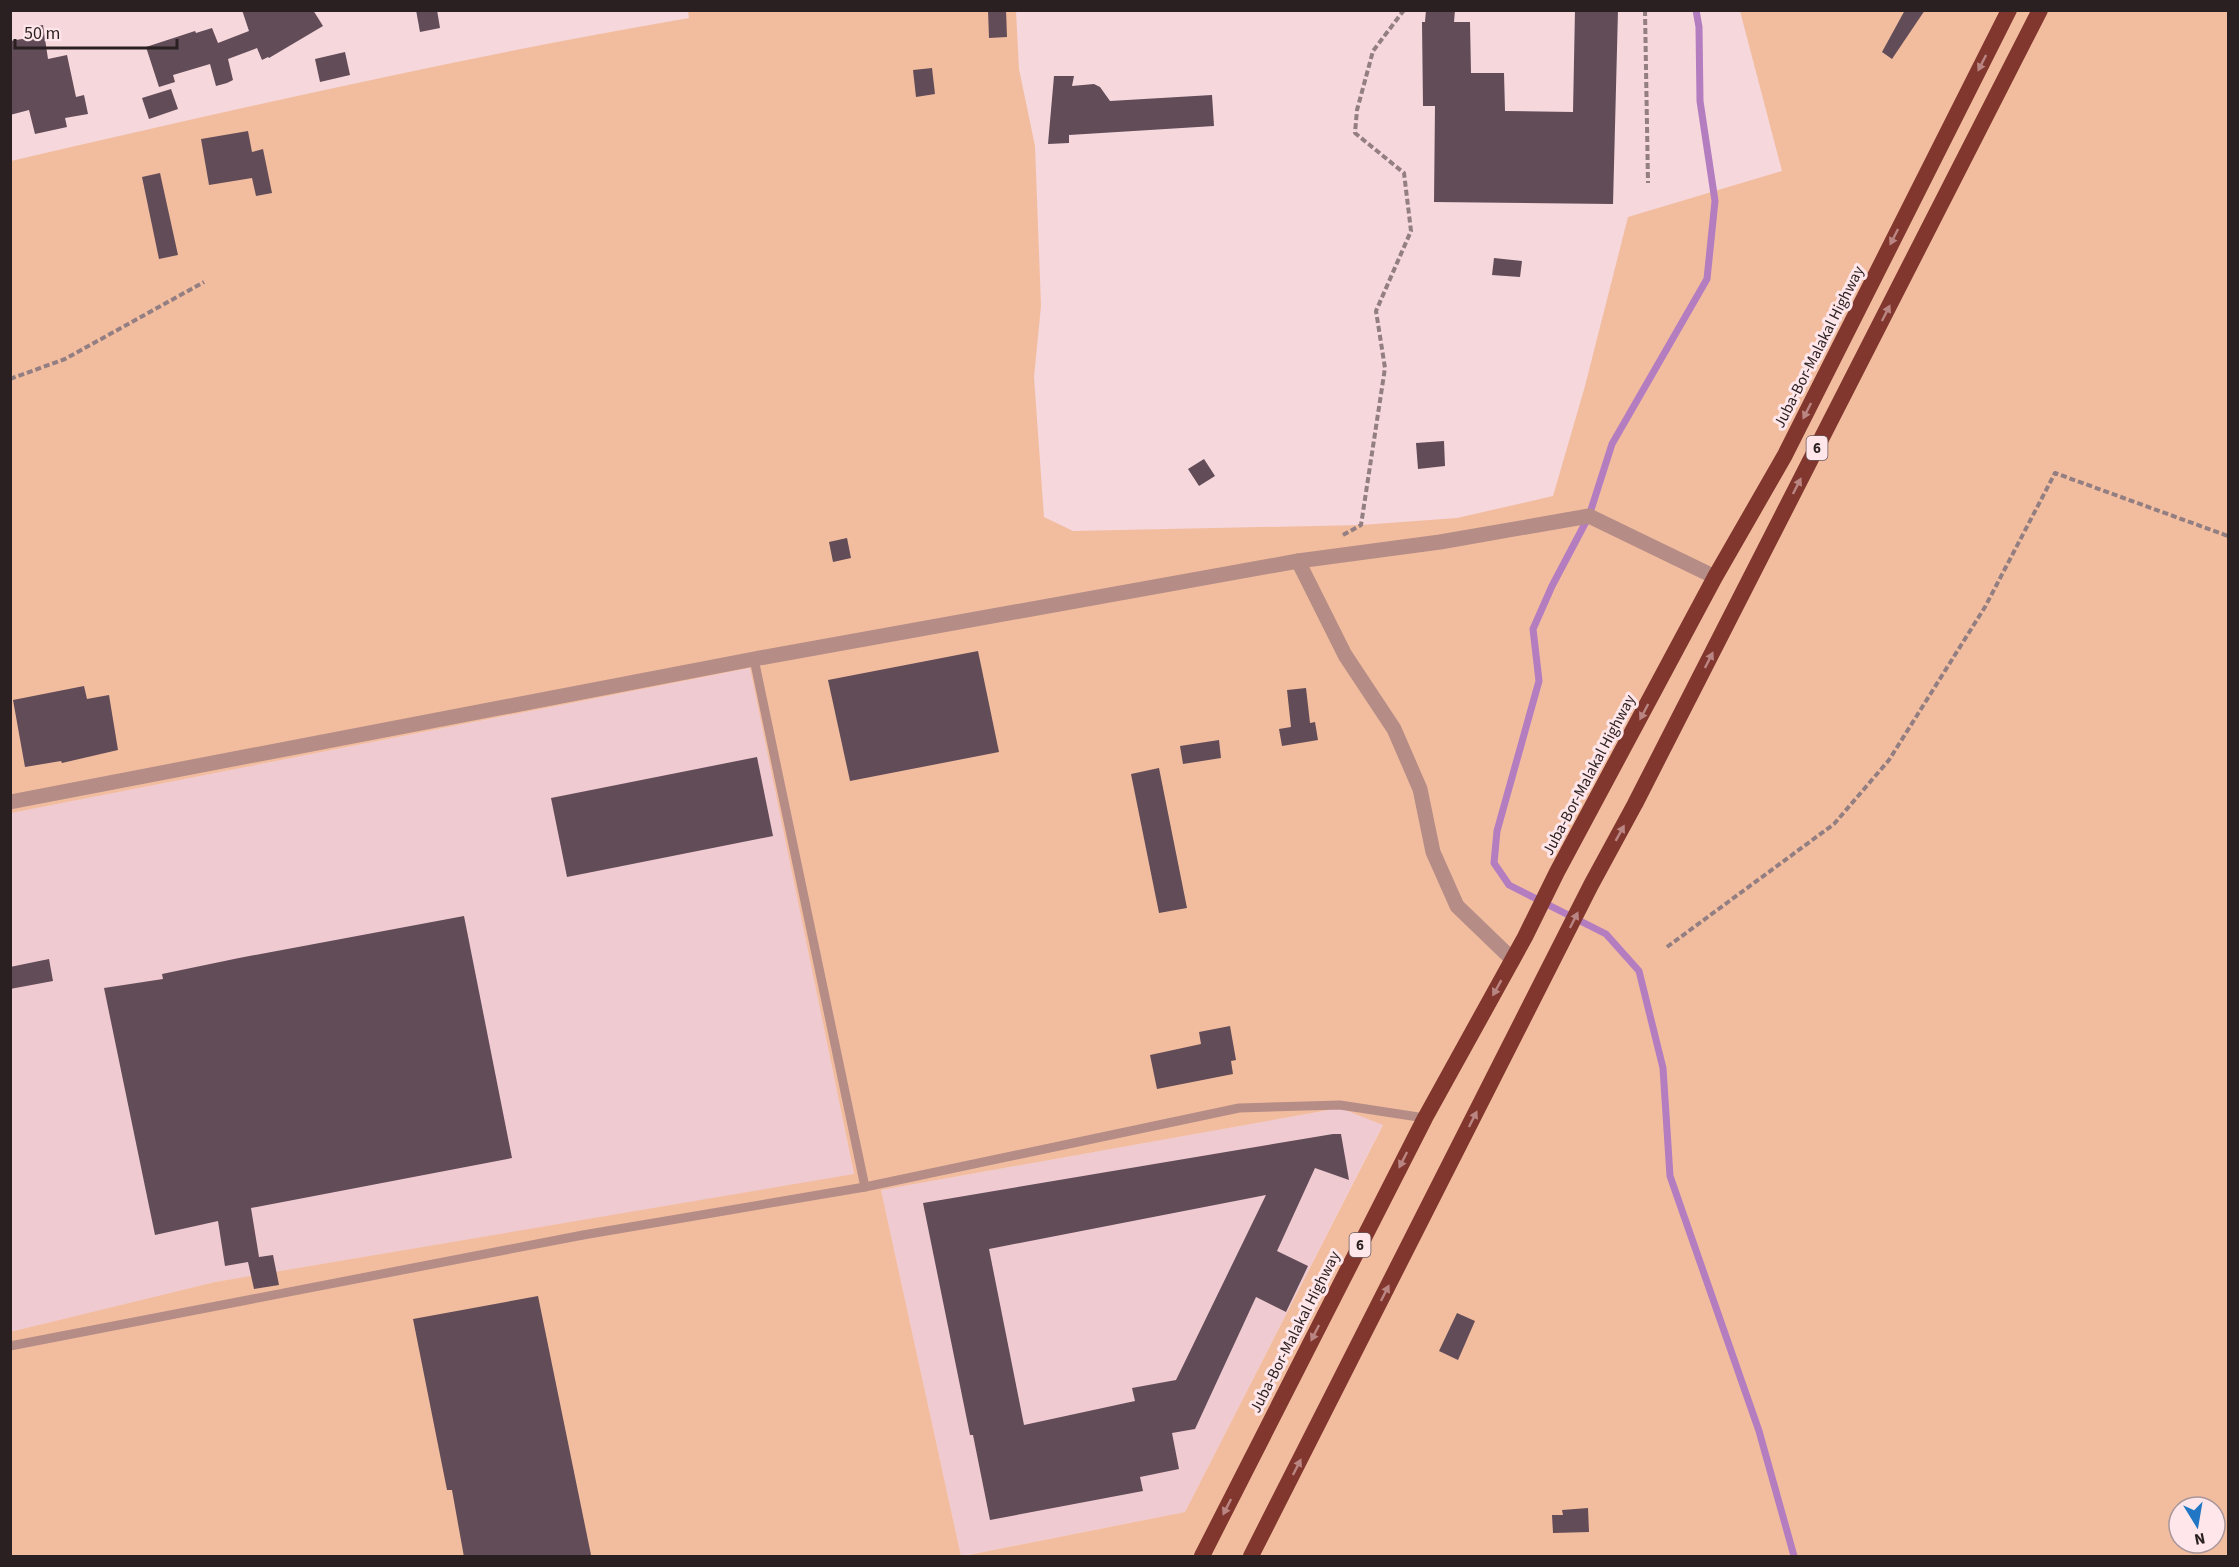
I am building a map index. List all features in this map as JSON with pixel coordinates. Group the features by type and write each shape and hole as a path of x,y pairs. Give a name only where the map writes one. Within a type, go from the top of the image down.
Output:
{"highway":[{"name":"Juba-Bor-Malakal Highway","path":"1202,1557 1425,1118 1513,960 1557,872 1716,577 1785,455 2008,10"},
{"name":"6","path":"1251,1557 1556,955 2040,10"}],"street":[{"path":"10,802 754,659 1298,561 1440,542 1589,516 1716,577"},
{"path":"1298,561 1345,655 1394,729 1420,789 1433,852 1457,906 1513,960"}],"lane":[{"path":"754,659 865,1187"},
{"path":"10,1346 583,1235 865,1187 1239,1108 1340,1106 1425,1118"}],"path":[{"path":"1334,540 1361,525 1385,368 1377,311 1411,231 1404,172 1356,133 1357,110 1373,51 1404,10"},
{"path":"1645,10 1648,183"},
{"path":"10,379 65,358 204,282"},
{"path":"1667,947 1834,824 1889,760 1985,607 2055,473 2229,536"}],"shaded area":[{"path":"688,11 1016,11 1019,69 1035,146 1041,306 1034,377 1044,517 1073,531 1361,525 1457,518 1553,496 1585,386 1628,217 1782,171 1740,11 2228,11 2228,1556 963,1556 1185,1512 1383,1125 1340,1108 881,1190 961,1556 11,1556 10,1332 215,1282 854,1174 750,668 11,813 11,161 264,103 604,33 689,18"},
{"path":"751,668 854,1175 215,1282 11,1332 10,813"},
{"path":"1340,1108 1383,1124 1185,1512 961,1556 881,1190"}],"building":[{"path":"242,10 313,10 323,26 269,58 262,60 257,48 228,59 233,80 227,83 216,86 210,64 173,75 175,82 159,87 146,47 195,31 196,33 212,28 218,43 249,31"},
{"path":"416,10 437,10 440,28 420,32"},
{"path":"988,10 1006,10 1007,37 989,38"},
{"path":"1426,10 1455,10 1454,22 1470,22 1471,73 1504,73 1505,111 1573,112 1575,10 1618,10 1613,204 1434,202 1435,106 1423,106 1422,22 1425,22"},
{"path":"1905,10 1925,10 1892,59 1882,52"},
{"path":"43,25 48,59 67,55 76,97 84,95 88,114 65,118 67,127 35,134 29,110 10,115 10,41 28,38 26,28"},
{"path":"345,52 350,75 320,82 315,59"},
{"path":"932,68 935,94 916,97 913,70"},
{"path":"1054,76 1074,76 1072,86 1094,84 1100,87 1110,101 1212,95 1214,126 1069,135 1069,143 1048,144"},
{"path":"171,89 178,109 149,119 142,98"},
{"path":"248,131 252,152 263,149 272,193 256,196 252,178 209,185 201,139"},
{"path":"160,173 178,255 159,259 142,177"},
{"path":"1494,258 1522,261 1520,277 1492,275"},
{"path":"1444,441 1445,466 1418,469 1416,443"},
{"path":"1204,459 1215,476 1199,486 1188,469"},
{"path":"847,538 851,558 833,562 829,542"},
{"path":"978,651 999,752 850,781 828,680"},
{"path":"84,686 87,699 109,695 118,750 62,763 61,761 25,767 13,700"},
{"path":"1306,688 1310,723 1315,722 1318,740 1282,746 1279,729 1291,727 1287,690"},
{"path":"1219,740 1221,758 1183,764 1180,746"},
{"path":"757,757 773,836 567,877 551,798"},
{"path":"1159,768 1187,908 1159,913 1131,774"},
{"path":"464,916 512,1158 251,1208 259,1257 273,1255 279,1285 254,1289 248,1262 225,1266 218,1221 155,1235 104,988 163,979 162,974 239,958"},
{"path":"49,959 53,981 10,989 10,967"},
{"path":"1230,1026 1236,1060 1231,1061 1233,1074 1157,1089 1150,1055 1201,1044 1199,1032"},
{"path":"1333,1134 1341,1134 1349,1180 1315,1168 1277,1251 1308,1266 1286,1312 1256,1297 1195,1429 1172,1433 1179,1469 1140,1477 1143,1491 990,1520 973,1435 970,1435 923,1203","holes":["1266,1195 1176,1380 1132,1388 1135,1401 1024,1425 989,1249"]},
{"path":"538,1296 591,1555 581,1557 464,1557 452,1490 447,1490 413,1319"},
{"path":"1457,1313 1475,1321 1458,1360 1439,1351"},
{"path":"1588,1508 1589,1532 1553,1533 1552,1515 1563,1515 1562,1510"}],"waterway":[{"path":"1696,10 1699,27 1700,101 1715,201 1707,279 1612,444 1589,516 1552,586 1533,629 1539,681 1497,831 1494,863 1509,885 1606,934 1639,971 1663,1068 1670,1176 1759,1431 1794,1556"}]}
